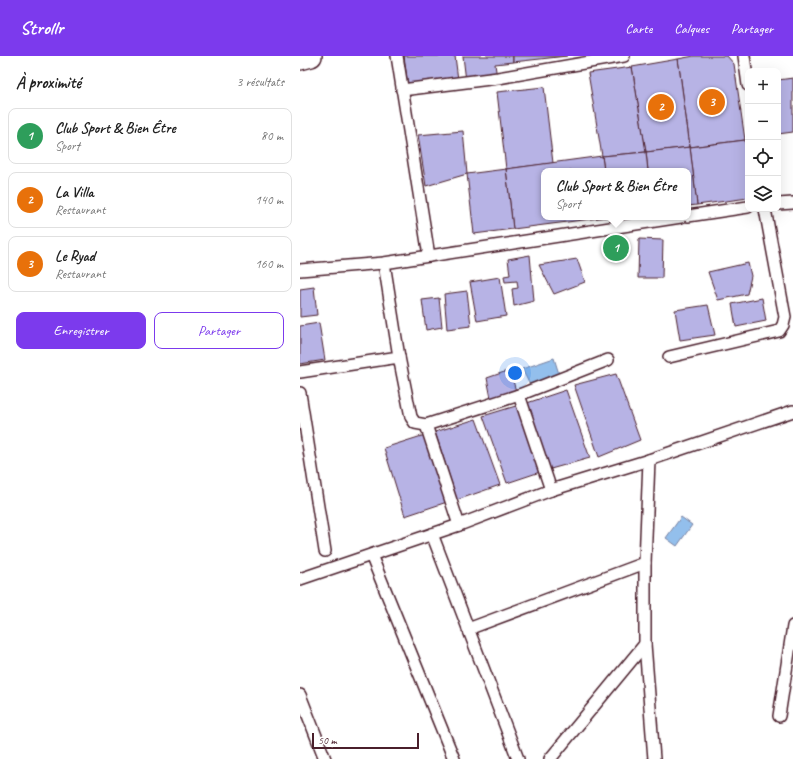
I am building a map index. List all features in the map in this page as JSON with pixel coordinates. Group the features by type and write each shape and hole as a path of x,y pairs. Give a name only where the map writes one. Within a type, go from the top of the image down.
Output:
{"highway":[{"path":"300,59 311,56"}],"street":[{"path":"397,56 429,256"},
{"path":"402,90 498,78 588,59 624,56"},
{"path":"744,56 746,68"},
{"path":"781,204 793,203"},
{"path":"691,216 745,207"},
{"path":"669,357 779,331 783,325 785,317 766,212"},
{"path":"300,270 384,263 662,220"},
{"path":"384,263 399,357 411,417 415,423 426,425 519,395 608,360"},
{"path":"300,372 399,357"},
{"path":"300,393 326,551"},
{"path":"519,395 551,490"},
{"path":"300,579 459,525 551,490 649,460 793,411"},
{"path":"426,425 459,525"},
{"path":"649,460 645,563 644,644 654,759"},
{"path":"432,534 518,759"},
{"path":"371,555 454,759"},
{"path":"468,629 645,563"},
{"path":"779,716 793,626"},
{"path":"550,759 644,644"},
{"path":"300,694 324,759"}],"water":[{"path":"554,358 559,374 530,385 522,369"},
{"path":"681,517 692,525 677,546 666,538"}],"building":[{"path":"404,56 455,56 458,80 408,87"},
{"path":"463,56 513,56 513,62 495,64 497,78 466,81"},
{"path":"513,56 567,56 513,62"},
{"path":"694,56 727,56 734,64 745,140 690,147 678,59"},
{"path":"678,59 690,147 646,152 632,67"},
{"path":"632,67 646,152 602,156 588,73"},
{"path":"793,78 793,132 781,134 781,104 781,80"},
{"path":"544,87 553,163 506,169 497,92"},
{"path":"463,131 467,174 426,186 418,135"},
{"path":"745,140 745,198 697,205 690,147"},
{"path":"690,147 697,205 691,206 691,168 648,168 646,152"},
{"path":"646,152 648,168 604,168 602,156"},
{"path":"602,156 604,168 541,168 541,220 583,220 513,229 506,169"},
{"path":"506,169 513,229 474,234 467,174"},
{"path":"639,239 663,240 662,278 638,278"},
{"path":"530,255 534,301 514,306 512,289 518,288 517,281 505,282 504,276 510,275 508,259"},
{"path":"577,259 585,282 554,294 539,265"},
{"path":"748,263 751,276 747,294 718,300 708,272"},
{"path":"500,277 506,316 477,321 470,282"},
{"path":"314,287 317,315 300,317 300,289"},
{"path":"467,291 471,326 447,329 444,294"},
{"path":"439,298 442,327 426,330 422,300"},
{"path":"762,298 766,321 736,327 732,304"},
{"path":"708,305 715,335 680,340 675,310"},
{"path":"319,323 325,360 300,364 300,326"},
{"path":"510,370 517,395 492,403 487,378"},
{"path":"616,374 640,440 599,457 574,385"},
{"path":"566,390 590,458 547,470 524,404"},
{"path":"519,405 543,471 507,483 483,416"},
{"path":"476,419 500,485 457,500 435,432"},
{"path":"428,434 450,501 405,516 384,448"}],"place":[{"name":"Le Ryad","path":"712,102"},
{"name":"La Villa","path":"661,107"},
{"name":"Club Sport & Bien Être","path":"616,248"}]}
